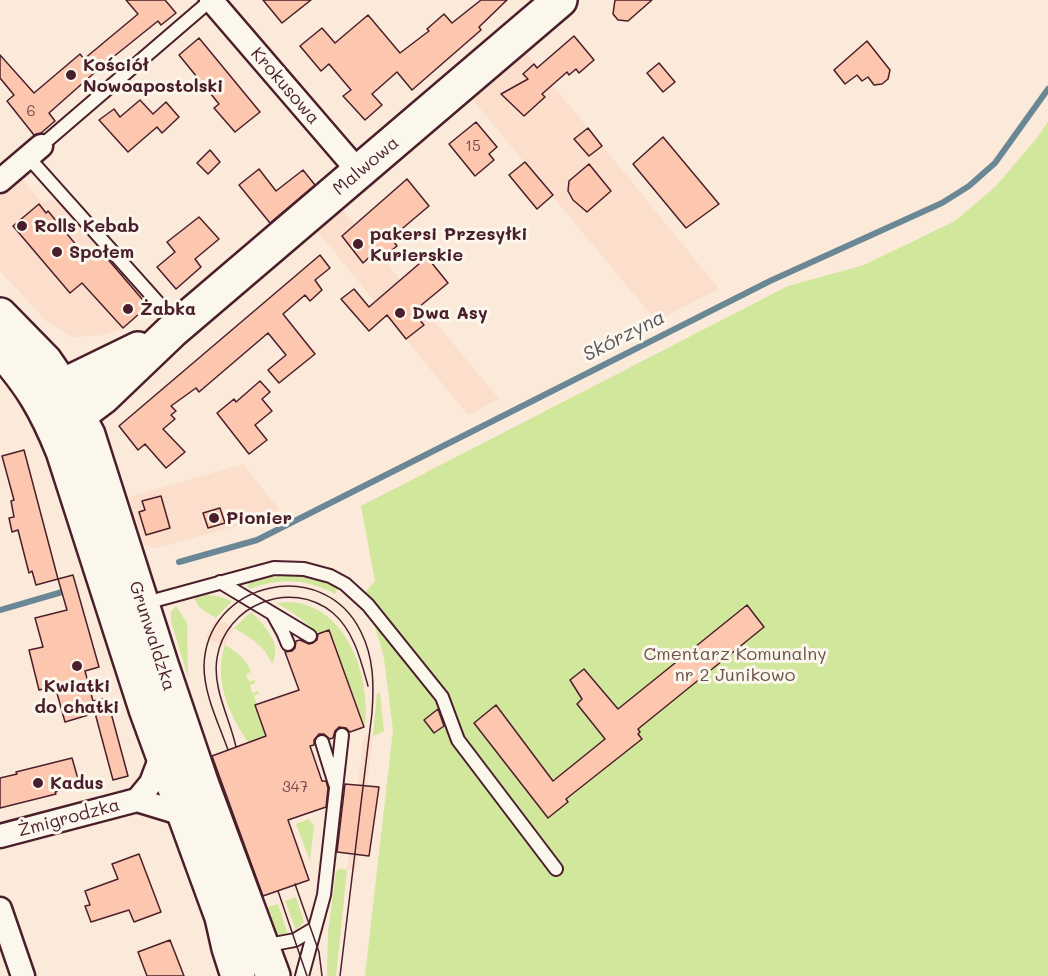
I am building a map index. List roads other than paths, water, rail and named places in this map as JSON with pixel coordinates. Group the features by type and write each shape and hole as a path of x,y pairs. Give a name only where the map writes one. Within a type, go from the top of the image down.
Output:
{"street":[{"name":"Krokusowa","path":"211,0 359,172"},
{"name":"Malwowa","path":"64,416 103,397 175,329 560,0"},
{"path":"0,181 34,151"},
{"path":"0,315 45,361 62,386 64,416"},
{"name":"Malwowa","path":"62,386 175,329"},
{"name":"Grunwaldzka","path":"0,349 29,383 64,416 63,451 128,607 161,664 202,785 249,944"},
{"name":"Grunwaldzka","path":"128,607 162,754 183,814 249,944"},
{"name":"Żmigrodzka","path":"137,800 151,783 162,754"},
{"name":"Żmigrodzka","path":"0,836 137,800 183,814"},
{"path":"0,909 23,976"},
{"name":"Grunwaldzka","path":"238,976 229,948 249,944"}],"lane":[{"path":"175,329 34,151 211,0"},
{"path":"128,607 274,568 304,569 330,576 345,584 368,605 442,697 458,740 556,869"},
{"path":"220,582 310,636"},
{"path":"272,613 288,644"},
{"path":"302,976 324,895 342,735"},
{"path":"322,742 336,788"},
{"path":"249,944 273,946 295,940 315,928"}],"waterway":[{"name":"Skórzyna","path":"179,562 257,540 770,281 942,203 969,186 995,163 1048,89"},
{"name":"Skórzyna","path":"0,610 69,590"}],"tram line":[{"path":"228,750 206,688 204,666 210,637 224,614 245,598 269,588 296,587 321,593 344,608 361,632 365,642 371,662 373,692 340,976"},
{"path":"236,747 219,692 217,658 223,639 233,624 246,611 262,602 280,598 298,598 316,603 333,613 351,637 368,686"},
{"path":"295,884 319,952 322,976"},
{"path":"278,891 307,976"}],"place":[{"name":"Kościół Nowoapostolski","path":"71,75"},
{"name":"Rolls Kebab","path":"22,226"},
{"name":"pakersi Przesyłki Kurierskie","path":"358,244"},
{"name":"Społem","path":"57,252"},
{"name":"Żabka","path":"128,309"},
{"name":"Dwa Asy","path":"400,313"},
{"name":"Pionier","path":"214,518"},
{"name":"Kwiatki do chatki","path":"77,666"},
{"name":"Kadus","path":"38,783"}],"park label":[{"name":"Cmentarz Komunalny nr 2 Junikowo","path":"735,664"}]}
